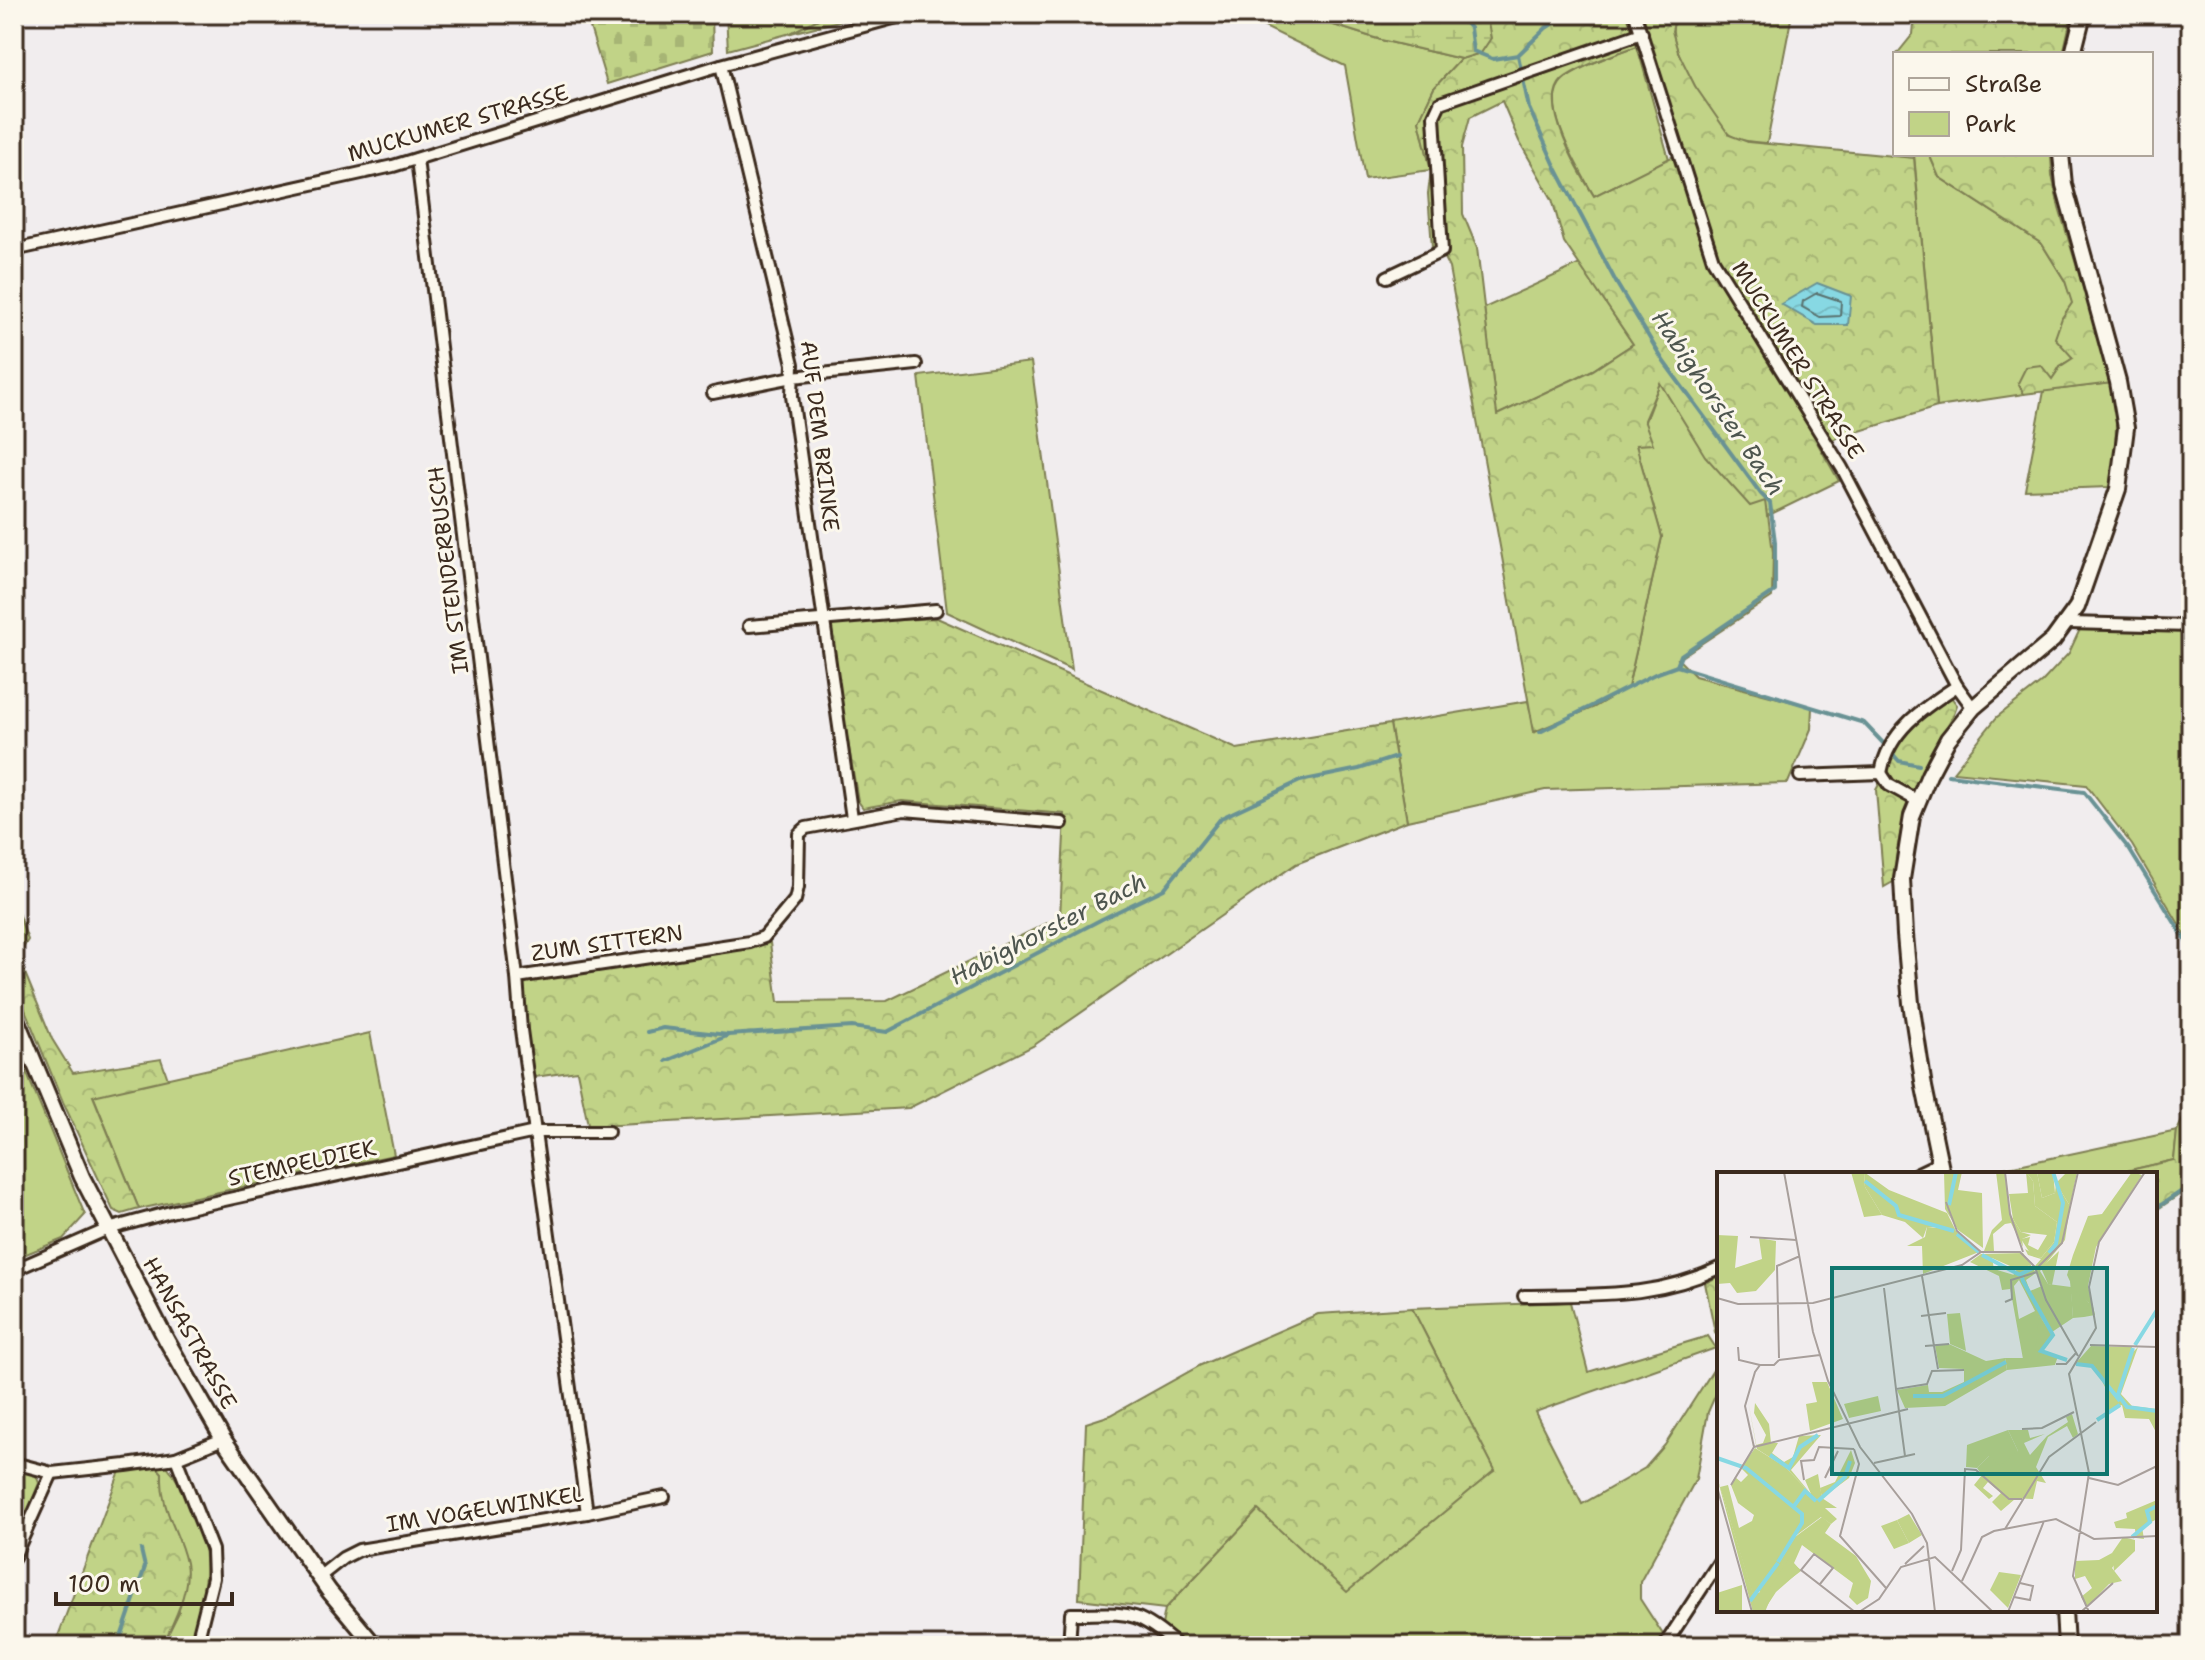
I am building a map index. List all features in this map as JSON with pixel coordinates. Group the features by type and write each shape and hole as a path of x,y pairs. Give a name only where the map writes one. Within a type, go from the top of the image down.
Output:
{"street":[{"name":"MUCKUMER STRASSE","path":"14,250 417,159 721,65 908,14"},
{"name":"MUCKUMER STRASSE","path":"1635,14 1713,260 1842,468 1957,686 1973,708"},
{"path":"2074,52 2083,14"},
{"path":"1387,277 1442,251 1434,116 1440,103 1642,33"},
{"name":"AUF DEM BRINKE","path":"721,65 789,337 793,364 792,396 852,818"},
{"path":"1941,1168 1919,1059 1905,935 1902,879 1905,851 1918,801 1948,739 1973,708 2053,640 2077,607 2118,489 2126,428 2118,382 2064,185 2061,156"},
{"name":"IM STENDERBUSCH","path":"417,159 517,977"},
{"path":"713,393 793,377 916,364"},
{"path":"749,626 936,610"},
{"path":"2068,623 2191,626"},
{"path":"1918,801 1889,785 1881,773 1888,746 1916,714 1957,686"},
{"path":"1800,776 1881,773"},
{"name":"ZUM SITTERN","path":"587,1513 517,977 750,942 764,937 795,900 799,834 806,828 904,810 1062,823"},
{"name":"HANSASTRASSE","path":"14,1014 82,1177 223,1439 319,1577 375,1646"},
{"name":"STEMPELDIEK","path":"14,1270 108,1229 174,1211 535,1132 608,1132"},
{"path":"1524,1296 1645,1292 1681,1284 1717,1269"},
{"path":"14,1463 52,1473 176,1458 223,1439"},
{"path":"176,1458 212,1550 213,1578 196,1646"},
{"path":"14,1557 52,1473"},
{"name":"IM VOGELWINKEL","path":"319,1577 359,1550 587,1513 664,1497"},
{"path":"1664,1646 1717,1565"},
{"path":"2064,1612 2066,1646"},
{"path":"1069,1646 1071,1614 1132,1614 1152,1624 1178,1646"}],"green space":[{"path":"586,14 712,14 713,51 607,84"},
{"path":"726,14 828,14 791,33 728,50"},
{"path":"828,14 867,14 791,33"},
{"path":"1238,14 1299,14 1381,40 1461,59 1434,88 1419,120 1431,170 1365,179 1345,66"},
{"path":"1299,14 1486,14 1491,38 1481,53 1461,59 1381,40"},
{"path":"1486,14 1627,14 1637,46 1577,70 1562,80 1556,91 1555,105 1564,138 1594,196 1684,151 1641,14 1676,14 1672,31 1678,52 1695,86 1729,135 1748,142 1914,158 1937,407 1818,444 1839,481 1767,516 1765,501 1750,506 1705,456 1660,383 1644,420 1653,444 1636,445 1662,537 1628,687 1594,707 1534,732 1449,268 1441,252 1432,247 1428,194 1431,170 1419,120 1434,88 1461,59 1481,53 1490,38","holes":["1502,101 1519,141 1552,199 1564,242 1633,344 1593,370 1497,415 1477,248 1463,214 1462,147 1470,117"]},
{"path":"1677,14 1792,14 1767,143 1734,137 1714,117 1687,71 1675,42 1673,28"},
{"path":"1915,14 2072,14 2063,52 1899,52 1913,34"},
{"path":"1637,46 1669,159 1594,196 1564,138 1555,104 1556,91 1563,80 1578,70"},
{"path":"1914,156 1930,156 1939,177 2042,244 2065,281 2073,303 2062,318 2074,358 2060,366 2052,380 2018,383 2024,394 1937,407"},
{"path":"1930,156 2051,156 2059,208 2112,383 2024,394 2018,383 2026,367 2041,365 2052,379 2061,366 2073,358 2055,338 2062,318 2072,303 2065,281 2042,244 1939,177"},
{"path":"1580,264 1633,344 1593,370 1497,415 1484,308"},
{"path":"1031,362 1072,670 947,612 919,376"},
{"path":"1660,382 1706,456 1766,500 1773,552 1772,597 1678,659 1695,676 1812,707 1811,729 1788,783 1545,790 1407,821 1390,724 1528,701 1535,732 1594,707 1628,687 1662,537 1636,445"},
{"path":"2112,383 2116,435 2109,487 2025,490 2044,391"},
{"path":"937,618 1237,749 1390,724 1407,821 1296,864 1033,1046 909,1108 588,1125 577,1071 534,1077 521,985 542,976 770,943 778,1002 887,1001 1060,917 1065,814 902,801 863,808 858,801 828,624"},
{"path":"2081,627 2191,631 2191,952 2189,941 2132,845 2086,785 1953,772 1997,717 2042,682 2069,653"},
{"path":"1951,697 1957,705 1955,712 1929,755 1915,786 1897,848 1893,882 1884,887 1876,790 1884,775 1886,759 1915,723 1944,699"},
{"path":"14,902 28,940 18,956 52,1039 73,1073 161,1059 168,1079 93,1096 139,1209 122,1214 113,1210 63,1102 14,983"},
{"path":"370,1033 394,1155 139,1209 93,1095"},
{"path":"14,1042 85,1215 63,1239 14,1259"},
{"path":"2191,1102 2191,1187 2157,1210 2157,1172 2122,1172 2174,1160 2177,1131"},
{"path":"2177,1131 2174,1160 2122,1172 1985,1172"},
{"path":"1717,1277 1717,1335 1715,1332 1705,1283"},
{"path":"1570,1302 1588,1372 1708,1336 1716,1348 1535,1412 1582,1504 1645,1468 1665,1445 1717,1364 1717,1392 1708,1412 1696,1479 1640,1582 1640,1599 1664,1636 1657,1646 1185,1646 1162,1625 1165,1609 1258,1510 1495,1471 1412,1308"},
{"path":"1412,1308 1495,1470 1347,1592 1258,1510 1165,1609 1079,1599 1086,1423 1111,1415 1201,1365 1318,1314"},
{"path":"165,1463 191,1506 203,1543 203,1592 189,1646 162,1646 179,1612 171,1525 161,1494 162,1473 155,1465"},
{"path":"155,1465 162,1473 164,1499 183,1551 187,1573 180,1606 162,1646 68,1646 69,1643 57,1639 121,1469"},
{"path":"14,1467 35,1473 39,1483 14,1545"}],"water":[{"path":"1817,283 1851,296 1848,325 1817,325 1781,304"}],"waterway":[{"path":"1458,14 1470,28 1473,51 1493,59 1518,55"},
{"name":"Habighorster Bach","path":"1568,14 1546,28 1518,55 1529,108 1556,168 1617,284 1664,362 1770,503 1775,542 1775,591 1681,655 1677,666 1864,723 1883,743"},
{"name":"Habighorster Bach","path":"1540,732 1677,666"},
{"name":"Habighorster Bach","path":"1890,751 1899,761 1919,765"},
{"name":"Habighorster Bach","path":"647,1032 663,1028 728,1035 852,1027 887,1032 1164,889 1221,818 1300,781 1359,769 1396,757"},
{"name":"Habighorster Bach","path":"1948,775 2084,792 2129,849 2191,949"},
{"name":"Habighorster Bach","path":"666,1061 727,1036"},
{"path":"2157,1208 2191,1185"},
{"path":"118,1646 145,1567 141,1550"}]}
